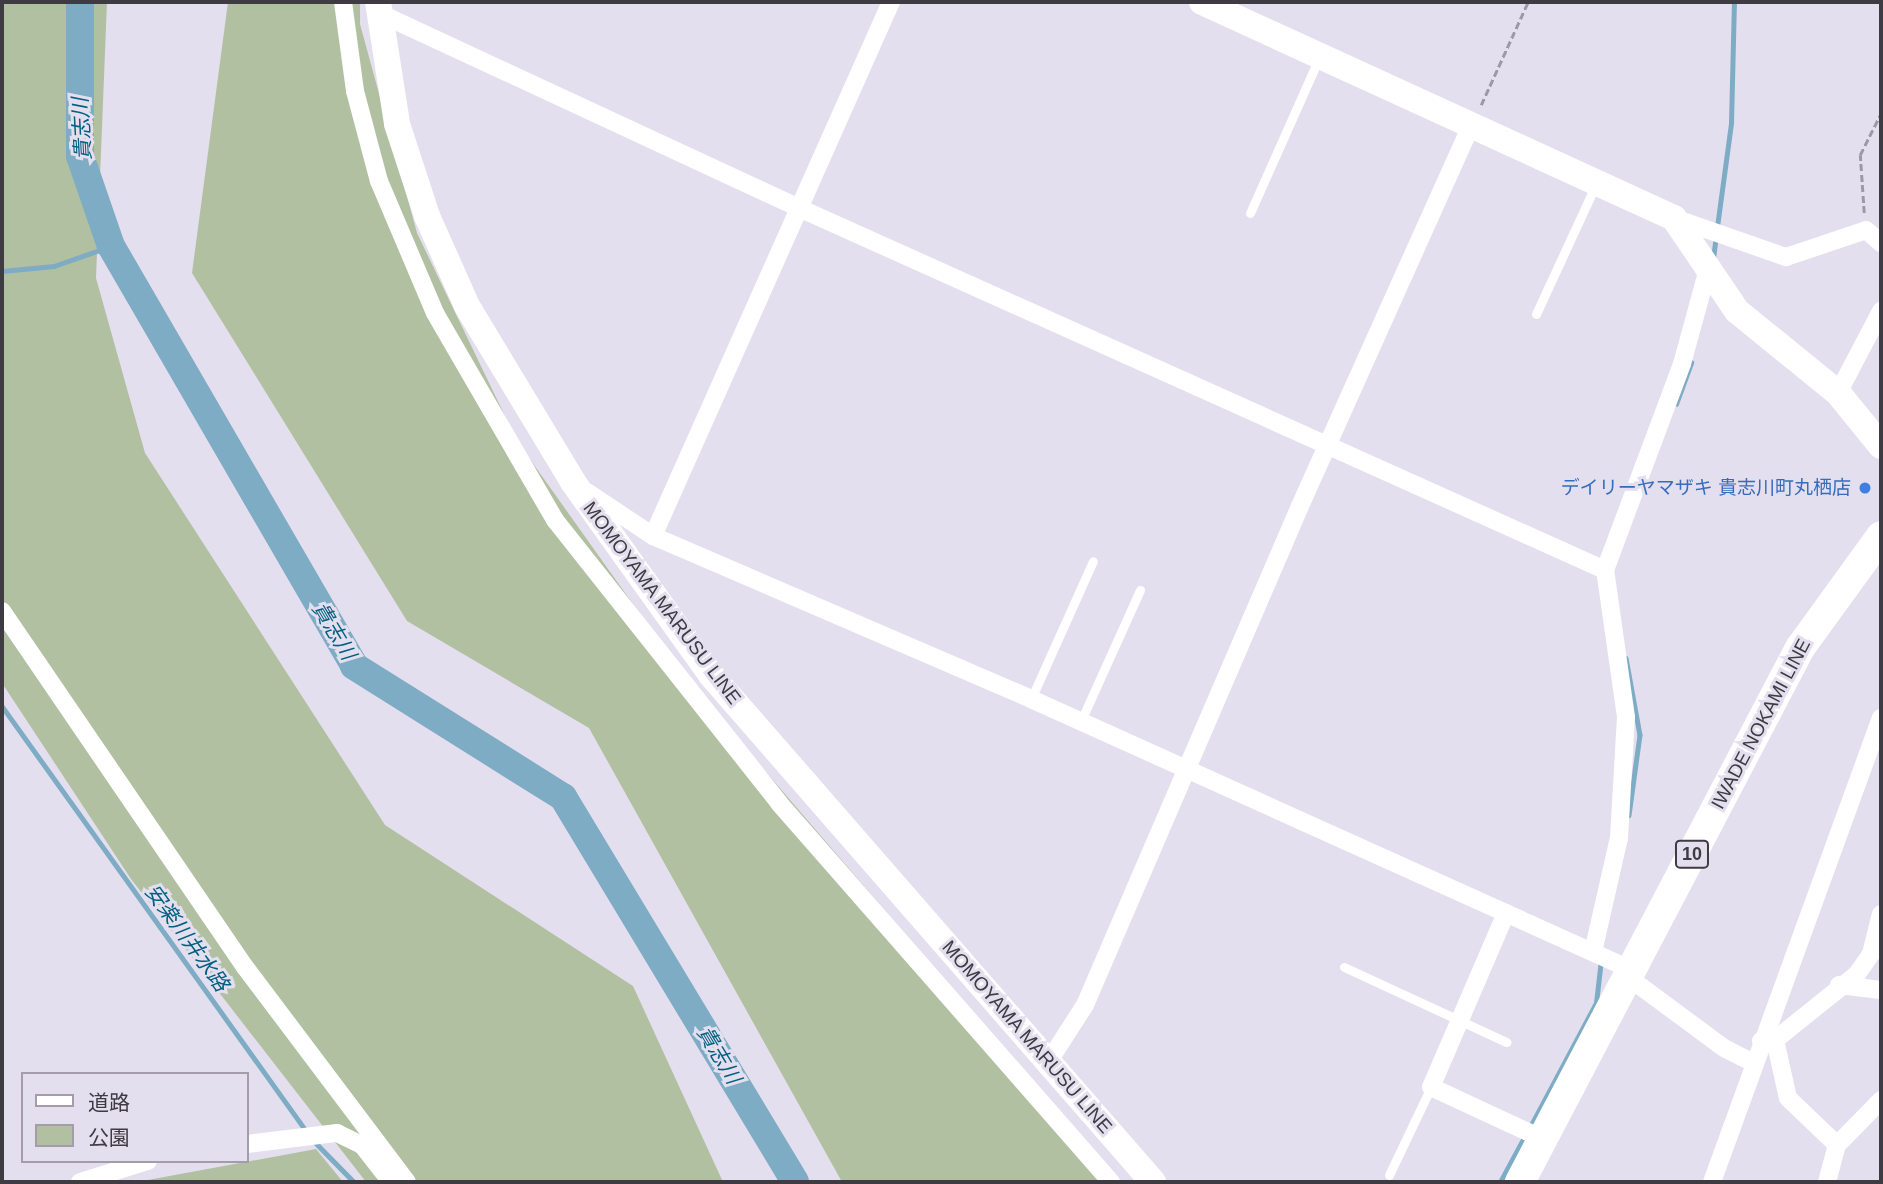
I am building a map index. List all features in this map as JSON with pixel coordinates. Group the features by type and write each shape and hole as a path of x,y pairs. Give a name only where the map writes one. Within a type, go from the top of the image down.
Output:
{"main road":[{"path":"1202,2 1674,218 1709,265 1737,311 1838,393 1881,446"},
{"name":"MOMOYAMA MARUSU LINE","path":"379,8 397,124 427,216 467,306 573,482 712,675 1153,1182"},
{"name":"IWADE NOKAMI LINE","path":"1520,1182 1800,648 1881,536"}],"street":[{"path":"343,2 355,92 379,181 435,313 555,520 779,803 1111,1182"},
{"path":"653,536 891,2"},
{"path":"379,8 799,208 1327,448 1605,570"},
{"path":"1049,1061 1085,1005 1185,771 1472,124"},
{"path":"1674,218 1786,257 1866,230 1881,243"},
{"path":"1593,952 1619,838 1626,716 1605,570 1682,364 1709,265"},
{"path":"1838,393 1881,311"},
{"path":"573,482 653,536 1031,699 1185,771 1593,952 1630,973 1724,1048 1752,1062"},
{"path":"2,611 245,967 407,1182"},
{"path":"1837,1144 1787,1098 1768,1040 1881,718"},
{"path":"1506,913 1431,1087 1543,1139"},
{"path":"1712,1182 1752,1062 1768,1040 1857,974 1871,954 1881,914"},
{"path":"1839,985 1881,990"},
{"path":"1827,1182 1837,1144 1881,1100"},
{"path":"248,1144 337,1133 362,1145 391,1182"},
{"path":"80,1182 142,1163"}],"lane":[{"path":"1250,213 1320,56"},
{"path":"1536,314 1597,182"},
{"path":"1031,699 1093,561"},
{"path":"1080,723 1140,590"},
{"path":"1344,967 1506,1042"},
{"path":"1389,1175 1431,1087"}],"path":[{"path":"1472,124 1528,2"},
{"path":"1866,230 1860,155 1881,113"}],"green space":[{"path":"2,2 107,2 96,278 145,453 385,825 633,986 723,1182 366,1182 131,879 2,683"},
{"path":"228,2 360,2 360,24 417,233 517,441 687,680 1118,1182 842,1182 589,728 407,621 192,273"},
{"path":"316,1149 343,1182 137,1182 248,1163"}],"waterway":[{"name":"貴志川","path":"80,2 80,156 111,246 354,666 563,797 795,1182"},
{"path":"1717,227 1731,123 1734,2"},
{"path":"1713,259 1716,236"},
{"path":"2,271 54,266 111,246"},
{"path":"1676,404 1691,363"},
{"path":"1626,658 1640,735 1629,815"},
{"name":"安楽川井水路","path":"2,706 307,1132"},
{"path":"1530,1127 1596,1003 1601,960"},
{"path":"1500,1182 1526,1134"},
{"name":"安楽川井水路","path":"315,1142 354,1182"}],"place":[{"name":"デイリーヤマザキ 貴志川町丸栖店","path":"1865,488"}]}
